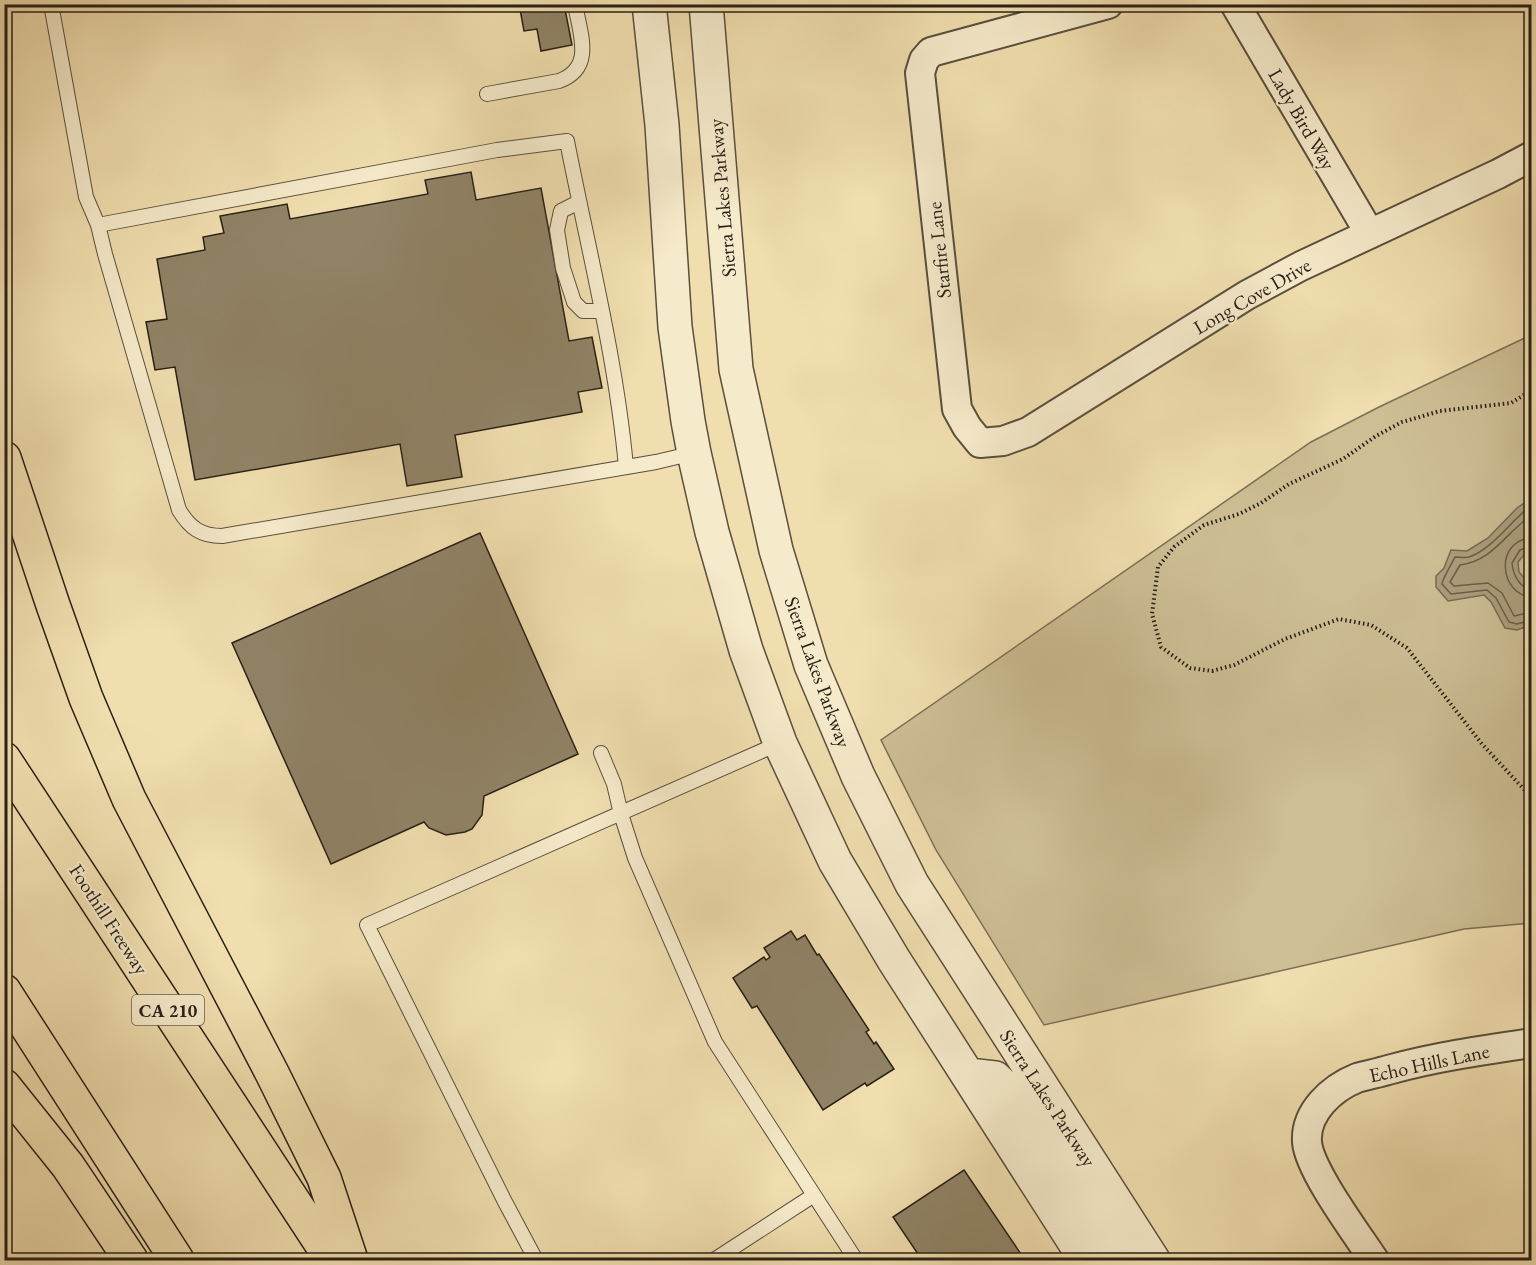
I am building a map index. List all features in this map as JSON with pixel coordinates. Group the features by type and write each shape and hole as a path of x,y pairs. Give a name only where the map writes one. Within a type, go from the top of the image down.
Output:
{"highway":[{"path":"4,458 86,698 124,789 324,1178 351,1260"},
{"name":"Foothill Freeway","path":"4,759 332,1260"},
{"path":"4,991 177,1260"},
{"path":"4,1086 68,1166 131,1260"}],"street":[{"path":"649,4 662,125 675,327 694,453 712,532 746,650 780,743 835,861 894,960 1086,1260"},
{"name":"Sierra Lakes Parkway","path":"706,4 736,369 776,550 811,665 858,776 912,884 1153,1260"},
{"path":"1062,11 1108,4"},
{"name":"Lady Bird Way","path":"1235,4 1370,234"},
{"name":"Starfire Lane","path":"980,443 967,427 957,409 920,73 924,60 931,52 1062,11"},
{"name":"Long Cove Drive","path":"980,443 1003,441 1028,432 1247,295 1301,266 1532,156"},
{"name":"Echo Hills Lane","path":"1374,1260 1314,1165 1307,1143 1309,1121 1321,1103 1357,1078 1416,1063 1532,1043"},
{"path":"968,1075 995,1078 1015,1097 1122,1260"}],"lane":[{"path":"51,4 86,197 98,225 179,510 195,530 208,536 222,536 626,467 694,453"},
{"path":"487,94 559,81 577,71 583,52 575,4"},
{"path":"98,225 496,150 567,141 601,311 626,467"},
{"path":"579,202 561,211 557,230 563,268 574,302 583,311 601,311"},
{"path":"536,1260 368,925 780,743"},
{"path":"601,753 614,784 635,858 715,1042 856,1260"},
{"path":"714,1260 814,1195"}],"path":[{"path":"1532,390 1511,403 1440,411 1402,422 1376,436 1343,459 1319,471 1304,475 1261,503 1239,514 1204,525 1174,547 1158,567 1152,614 1161,647 1190,668 1212,671 1234,665 1285,639 1339,619 1371,625 1407,648 1482,744 1532,798"}],"shaded area":[{"path":"1531,335 1531,923 1464,929 1044,1025 936,850 881,740 1311,442"}],"water":[{"path":"1531,498 1531,551 1518,562 1519,572 1531,586 1531,625 1517,630 1505,628 1491,602 1484,595 1448,601 1436,587 1436,576 1444,568 1451,550 1467,551 1488,538 1517,508"}],"building":[{"path":"519,4 564,4 572,45 541,51 537,29 524,31"},
{"path":"471,172 476,200 541,188 569,341 592,337 602,388 578,392 582,412 455,435 462,477 407,486 400,444 195,480 175,367 155,370 146,322 167,319 157,259 205,250 203,237 224,233 220,216 287,204 290,219 428,194 425,180"},
{"path":"480,533 578,754 484,796 482,815 472,829 446,835 429,828 424,822 331,864 232,643"},
{"path":"791,931 797,940 805,935 869,1030 866,1032 874,1044 876,1042 894,1069 867,1086 865,1083 823,1110 757,1006 752,1008 733,978 764,957 766,960 770,957 764,948"},
{"path":"964,1170 1025,1260 922,1260 893,1217"}]}
